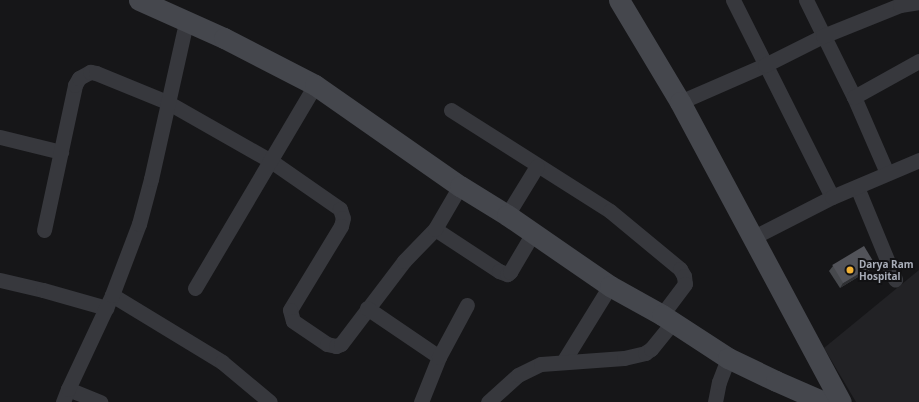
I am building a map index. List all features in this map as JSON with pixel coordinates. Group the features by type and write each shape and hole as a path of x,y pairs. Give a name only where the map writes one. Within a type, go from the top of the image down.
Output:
{"street":[{"path":"139,0 224,38 315,85 460,186 507,215 610,286 667,319 728,358 824,402"},
{"path":"619,0 680,102 754,237 841,402"},
{"path":"733,0 832,197"},
{"path":"806,0 854,97 887,173"},
{"path":"680,102 765,65 823,36 900,5 919,2"},
{"path":"100,402 65,395 109,302 139,224 151,179 186,22"},
{"path":"854,97 919,61"},
{"path":"44,230 74,85 78,78 90,72 96,73 167,102 271,161 340,209 343,218 341,226 290,310 291,318 327,344 336,346 341,344 404,260 435,229 460,186"},
{"path":"195,288 315,85"},
{"path":"451,110 610,211 680,269 684,276 685,284 651,349 634,357 541,364 518,374 488,402"},
{"path":"0,137 61,152"},
{"path":"754,237 832,197 919,160"},
{"path":"507,215 537,166"},
{"path":"857,187 895,279"},
{"path":"435,229 499,271 506,274 510,272 533,233"},
{"path":"0,280 43,290 109,302 222,362 270,402"},
{"path":"562,362 610,286"},
{"path":"421,402 439,357 467,305"},
{"path":"367,308 439,357"},
{"path":"715,402 719,382 728,358"}],"shaded area":[{"path":"919,270 919,402 856,402 824,348"}],"building":[{"path":"864,246 875,264 843,283 832,265"}],"place":[{"name":"Darya Ram Hospital","path":"850,270"}]}
